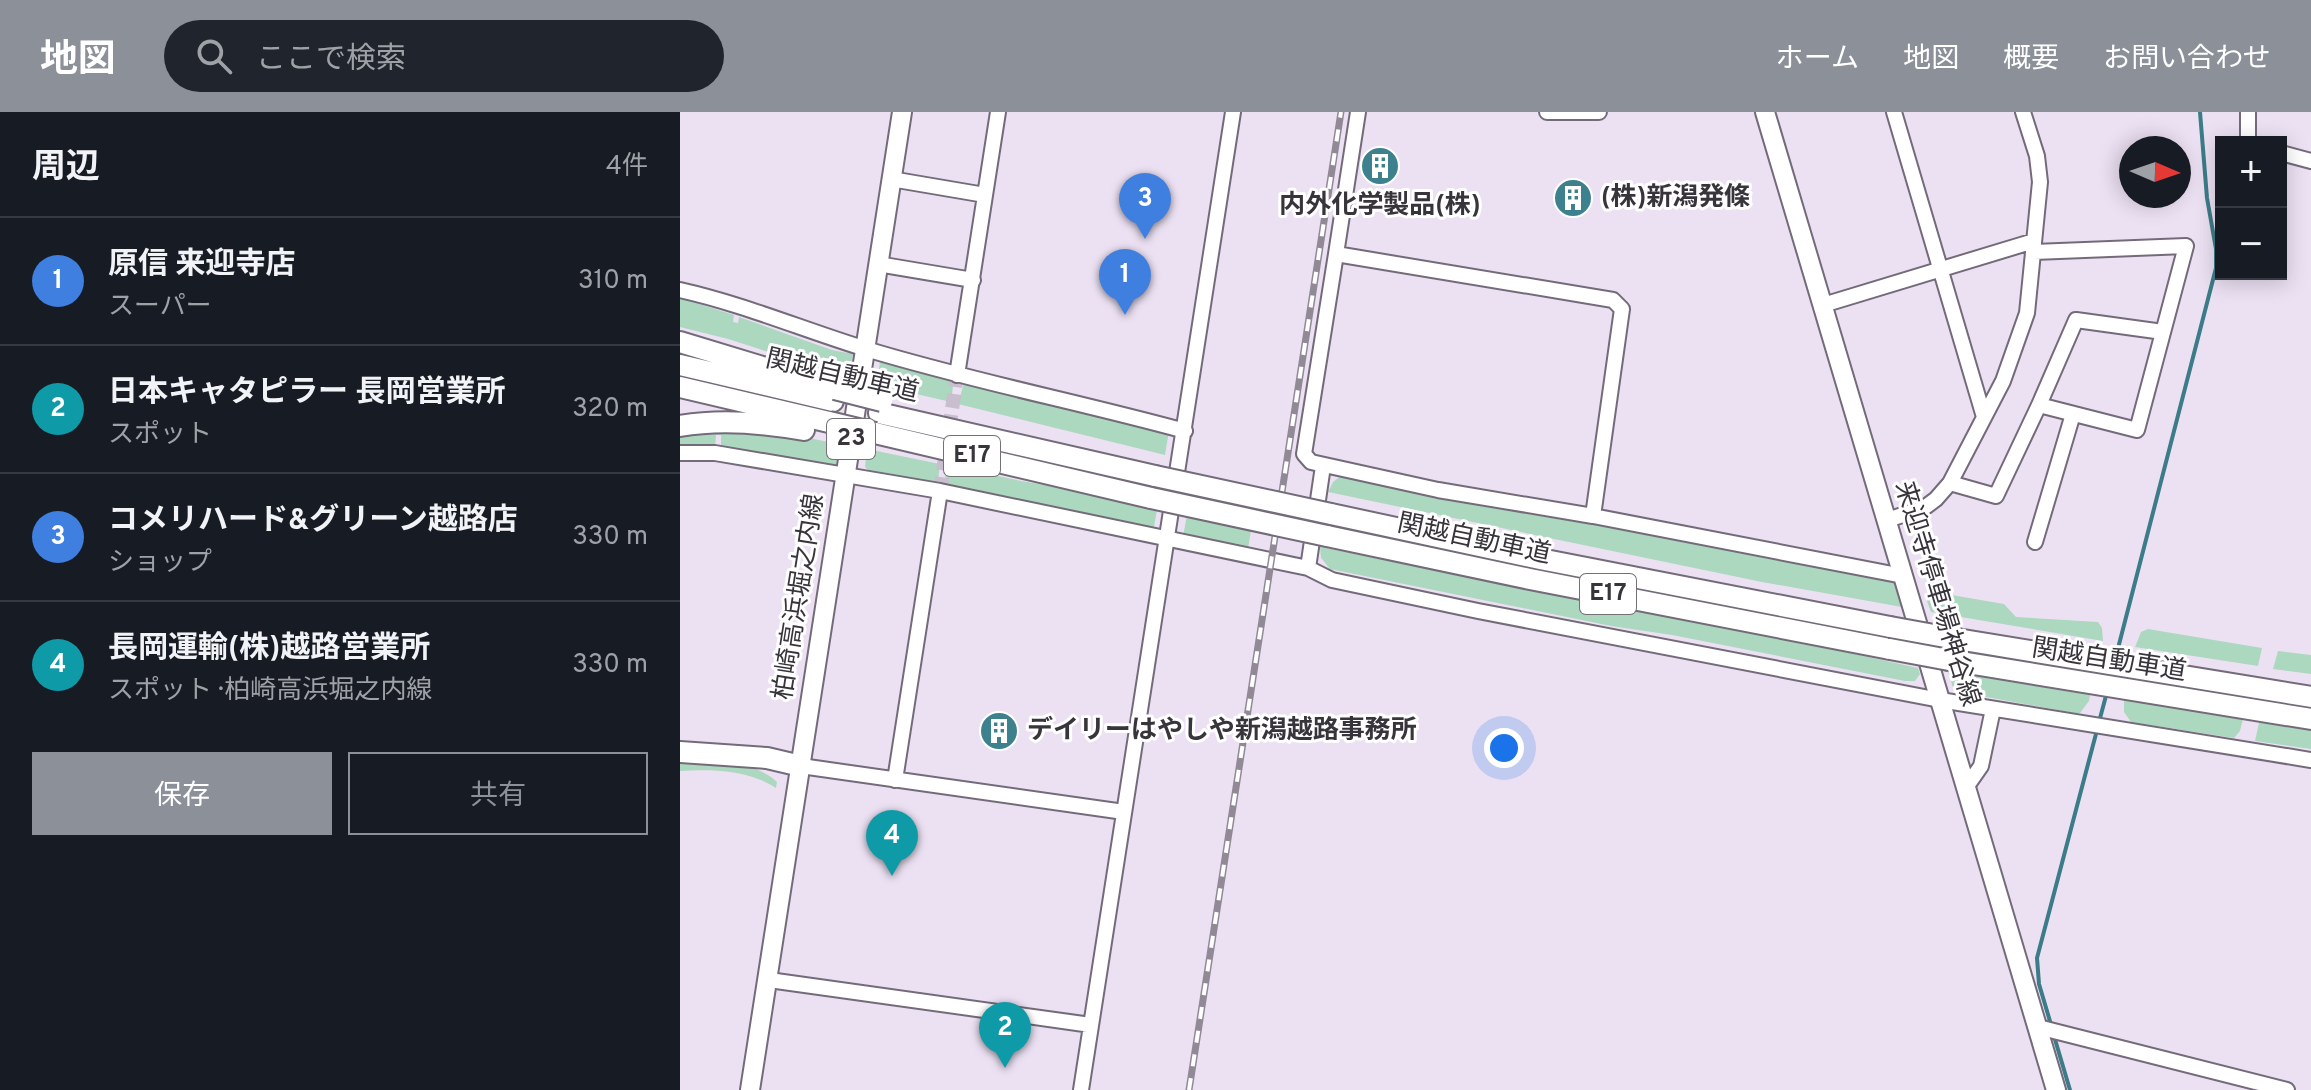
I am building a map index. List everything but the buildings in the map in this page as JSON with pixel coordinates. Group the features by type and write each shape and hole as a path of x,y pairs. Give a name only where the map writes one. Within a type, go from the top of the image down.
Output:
{"highway":[{"path":"680,342 834,395"},
{"name":"関越自動車道","path":"680,365 834,395 877,422 1069,479 1151,498 1530,579 1890,649 2311,719"},
{"name":"関越自動車道","path":"680,387 829,428"},
{"path":"680,426 721,423 829,428 877,422"},
{"name":"関越自動車道","path":"877,422 1106,465 1556,562 1890,627 2085,662 2311,697"},
{"path":"680,752 767,758 801,766"},
{"path":"680,759 723,755"}],"main road":[{"name":"柏崎高浜堀之内線","path":"750,1090 902,112"},
{"name":"来迎寺停車場神谷線","path":"1765,112 2056,1090"}],"street":[{"path":"957,375 998,112"},
{"path":"1081,1090 1233,112"},
{"path":"1358,112 1304,454 1311,462 1438,490 1593,516 1903,576"},
{"path":"1547,112 1599,112"},
{"path":"1894,112 1984,417"},
{"path":"1887,520 1924,508 1950,483 2003,381 2027,313 2039,169 2023,112"},
{"path":"2248,112 2248,136"},
{"path":"2287,155 2311,161"},
{"path":"891,179 985,195"},
{"path":"1823,305 1941,269 2034,246 2186,246 2137,430 2039,405"},
{"path":"1336,254 1613,300 1622,309 1593,516"},
{"path":"878,264 973,280"},
{"path":"680,290 957,375 1069,400 1185,431"},
{"path":"1950,483 1996,496 2076,320 2163,332"},
{"path":"2035,542 2073,414"},
{"path":"680,453 715,453 940,491 1308,568 1332,580 1464,608 1940,700 2311,760"},
{"path":"1308,568 1323,466"},
{"path":"895,780 940,491"},
{"path":"1967,786 1981,766 1993,709"},
{"path":"801,766 1124,812"},
{"path":"769,980 1091,1025"},
{"path":"2038,1027 2287,1090"}],"green space":[{"path":"680,298 734,315 733,322 738,323 739,317 832,350 853,354 849,378 680,327"},
{"path":"885,359 947,375 953,386 951,402 877,385 880,361"},
{"path":"969,380 1169,431 1165,455 958,404 964,383"},
{"path":"773,431 839,444 836,466 721,447 721,435 716,435 715,448 680,446 680,432"},
{"path":"867,449 940,464 938,481 932,486 874,476 865,467"},
{"path":"947,465 1158,504 1154,527 1037,507 944,486"},
{"path":"1342,475 1895,580 1902,607 1762,582 1328,492 1333,482"},
{"path":"1188,510 1252,524 1248,549 1183,536"},
{"path":"1320,547 1837,650 1918,668 1920,674 1915,681 1905,681 1330,569 1321,558"},
{"path":"1940,593 2004,604 2016,617 2098,622 2103,641 1931,612 1925,596"},
{"path":"2148,629 2262,648 2258,666 2135,647 2141,632"},
{"path":"2278,651 2311,655 2311,674 2273,669"},
{"path":"1946,665 2091,690 2089,701 2080,713 2074,713 1954,691"},
{"path":"2124,696 2244,715 2240,731 2234,738 2131,722 2124,712"},
{"path":"2260,718 2311,725 2311,749 2255,741"},
{"path":"680,763 718,763 756,769 777,782 776,788 754,777 730,772 680,771"}],"waterway":[{"path":"2115,660 2216,268 2200,112"},
{"path":"2099,722 2107,692"},
{"path":"2052,1028 2039,984 2037,958 2097,730"},
{"path":"2054,1036 2070,1090"}],"tunnel":[{"path":"940,491 957,375"}],"railway":[{"path":"1189,1090 1341,112"}],"place":[{"name":"内外化学製品(株)","path":"1380,166"},
{"name":"(株)新潟発條","path":"1573,198"},
{"name":"コメリハード&グリーン越路店","path":"1145,239"},
{"name":"原信 来迎寺店","path":"1125,315"},
{"name":"デイリーはやしや新潟越路事務所","path":"999,731"},
{"name":"長岡運輸(株)越路営業所","path":"892,876"},
{"name":"日本キャタピラー 長岡営業所","path":"1005,1068"}]}
